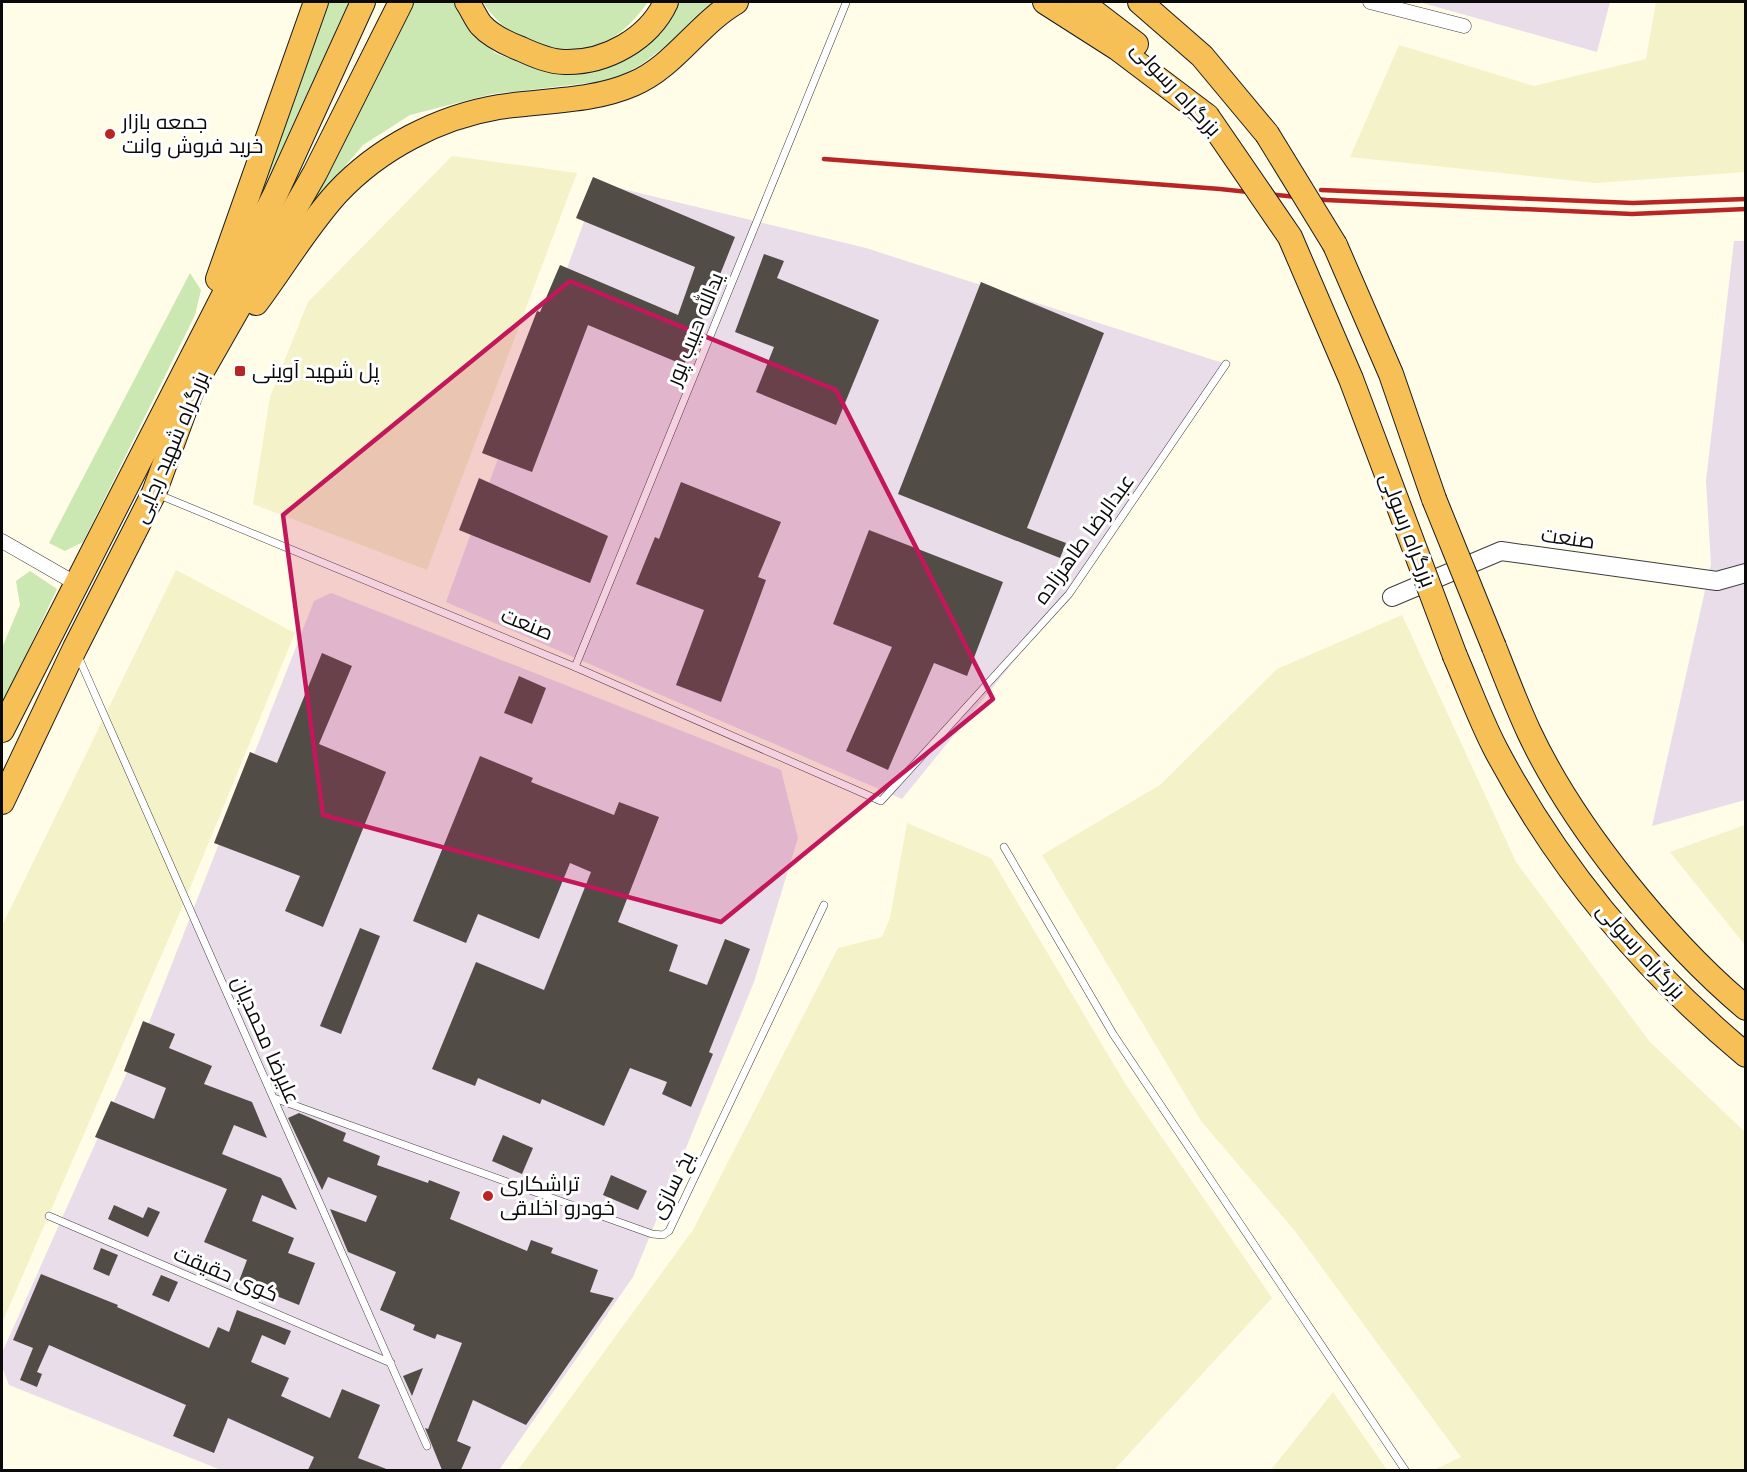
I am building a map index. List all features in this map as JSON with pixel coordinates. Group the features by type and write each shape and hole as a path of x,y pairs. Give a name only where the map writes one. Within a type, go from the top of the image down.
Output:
{"highway":[{"path":"190,376 316,2"},
{"name":"بزرگراه شهید رجایی","path":"2,802 75,648 154,493 190,376 363,2"},
{"name":"بزرگراه شهید رجایی","path":"2,730 75,583 190,376 315,173 401,2"},
{"path":"467,2 482,26 508,44 538,56 564,62 600,58 638,38 652,26 666,2"},
{"path":"190,376 336,194 382,154 417,133 452,119 498,107 611,93 637,83 670,58 717,13 736,2"},
{"path":"1045,2 1117,48 1207,116"},
{"name":"بزرگراه رسولی","path":"1081,2 1128,37 1207,116 1290,237 1351,379 1455,656 1495,748 1552,841 1623,937 1647,964 1746,1055"},
{"name":"بزرگراه رسولی","path":"1140,2 1202,56 1267,134 1335,245 1391,374 1434,499 1529,732 1567,799 1622,877 1684,948 1746,1008"},
{"path":"1156,2 1202,56"}],"street":[{"path":"1370,2 1464,26"},
{"path":"2,540 75,583"},
{"name":"صنعت","path":"1392,597 1501,551 1717,581 1746,573"}],"lane":[{"name":"یدالله حبیب پور","path":"575,667 846,3"},
{"name":"عبدالرضا طاهرزاده","path":"881,801 1069,594 1226,364"},
{"name":"صنعت","path":"154,493 575,667 881,801"},
{"name":"علیرضا محمدیان","path":"75,648 428,1446"},
{"path":"1004,847 1113,1034 1405,1470"},
{"name":"یخ سازی","path":"274,1098 652,1234 663,1235 669,1231 824,906"},
{"name":"کوی حقیقت","path":"49,1216 391,1363"}],"highlighted area":[{"path":"570,281 836,390 993,699 721,922 323,815 283,515"}],"shaded area":[{"path":"1419,2 1610,2 1597,52"},
{"path":"1656,2 1745,2 1745,172 1596,183 1350,157 1399,45 1534,86 1646,59"},
{"path":"452,156 577,173 427,570 253,504 270,397 308,302"},
{"path":"598,183 866,248 1226,364 1063,601 902,799 446,602"},
{"path":"1734,241 1745,241 1745,800 1652,826 1711,564 1706,481"},
{"path":"176,570 295,633 178,917 2,1323 2,926"},
{"path":"331,593 781,770 798,838 754,982 633,1277 499,1470 221,1470 9,1385 2,1367 2,1353 148,1025 314,601"},
{"path":"1402,615 1516,862 1649,1041 1745,1132 1745,1470 1434,1470 1461,1457 1295,1231 1201,1121 1042,855 1160,785 1277,669"},
{"path":"907,823 991,858 1126,1085 1272,1298 1114,1470 518,1470 693,1230 838,948 882,937 890,918"},
{"path":"1746,825 1745,945 1670,852"},
{"path":"1333,1392 1387,1470 1271,1470"}],"green space":[{"path":"325,2 349,2 241,237"},
{"path":"409,2 454,2 464,20 495,53 547,73 598,70 637,51 661,34 680,2 724,2 642,64 615,80 492,94 410,115 363,145 301,218"},
{"path":"483,2 648,2 630,23 608,40 591,47 573,50 538,45 522,38 494,16"},
{"path":"190,273 201,290 195,315 83,542 65,551 49,543"},
{"path":"30,571 57,589 2,705 2,648 20,605 16,581"}],"building":[{"path":"593,177 735,237 684,365 588,325 532,472 482,453 537,311 540,312 560,265 678,315 695,267 576,218"},
{"path":"764,254 784,261 777,278 879,320 836,425 756,392 774,347 735,332"},
{"path":"981,282 1104,333 1027,528 1066,543 1060,558 898,494"},
{"path":"479,478 608,536 590,583 459,530"},
{"path":"681,482 781,522 758,577 766,580 721,702 676,685 704,610 636,584 655,537 659,539"},
{"path":"869,530 1003,582 967,676 934,663 888,770 846,751 892,647 833,624"},
{"path":"322,653 352,666 319,744 386,772 323,927 285,911 300,876 214,843 250,752 277,763"},
{"path":"519,676 546,688 532,724 504,713"},
{"path":"480,756 533,778 531,782 614,815 619,802 659,817 618,922 678,945 669,971 707,985 725,939 750,949 709,1052 713,1054 691,1107 662,1094 667,1082 630,1068 604,1126 542,1099 540,1104 478,1078 475,1086 432,1069 476,962 544,990 591,872 570,863 539,939 478,914 466,943 413,921"},
{"path":"360,928 380,936 341,1034 320,1026"},
{"path":"143,1021 175,1034 169,1048 212,1066 204,1084 252,1102 267,1138 234,1125 222,1154 281,1178 297,1210 262,1195 252,1221 294,1238 288,1253 315,1263 299,1305 239,1281 247,1260 204,1242 227,1189 95,1137 111,1101 154,1119 166,1088 124,1071"},
{"path":"299,1113 346,1133 343,1141 380,1156 377,1165 428,1183 429,1180 460,1192 450,1219 527,1251 531,1240 553,1248 551,1253 598,1270 590,1292 614,1298 526,1425 473,1400 457,1441 471,1447 461,1470 442,1470 425,1428 428,1429 462,1343 437,1334 435,1339 413,1330 415,1325 380,1310 396,1272 348,1252 330,1209 366,1222 377,1196 328,1177 322,1190 288,1118"},
{"path":"503,1135 533,1148 522,1174 492,1161"},
{"path":"611,1175 647,1191 638,1210 603,1195"},
{"path":"114,1205 143,1218 148,1207 160,1212 148,1237 108,1219"},
{"path":"101,1248 118,1255 109,1276 93,1269"},
{"path":"41,1274 118,1305 117,1307 209,1348 218,1327 229,1332 237,1310 291,1331 285,1345 262,1335 251,1362 289,1378 281,1396 330,1418 342,1389 380,1405 358,1458 389,1470 308,1470 314,1457 228,1418 214,1453 173,1436 186,1405 49,1345 37,1372 42,1374 37,1387 20,1380 33,1348 13,1340"},
{"path":"161,1275 178,1282 169,1302 152,1295"},
{"path":"423,1368 412,1396 403,1376"}],"railway":[{"path":"824,159 1220,189 1326,200 1632,214 1746,209"},
{"path":"1321,190 1633,203 1746,199"}],"place":[{"name":"جمعه بازار خرید فروش وانت","path":"110,134"},
{"name":"پل شهید آوینی","path":"240,371"},
{"name":"تراشکاری خودرو اخلاقی","path":"488,1196"}]}
